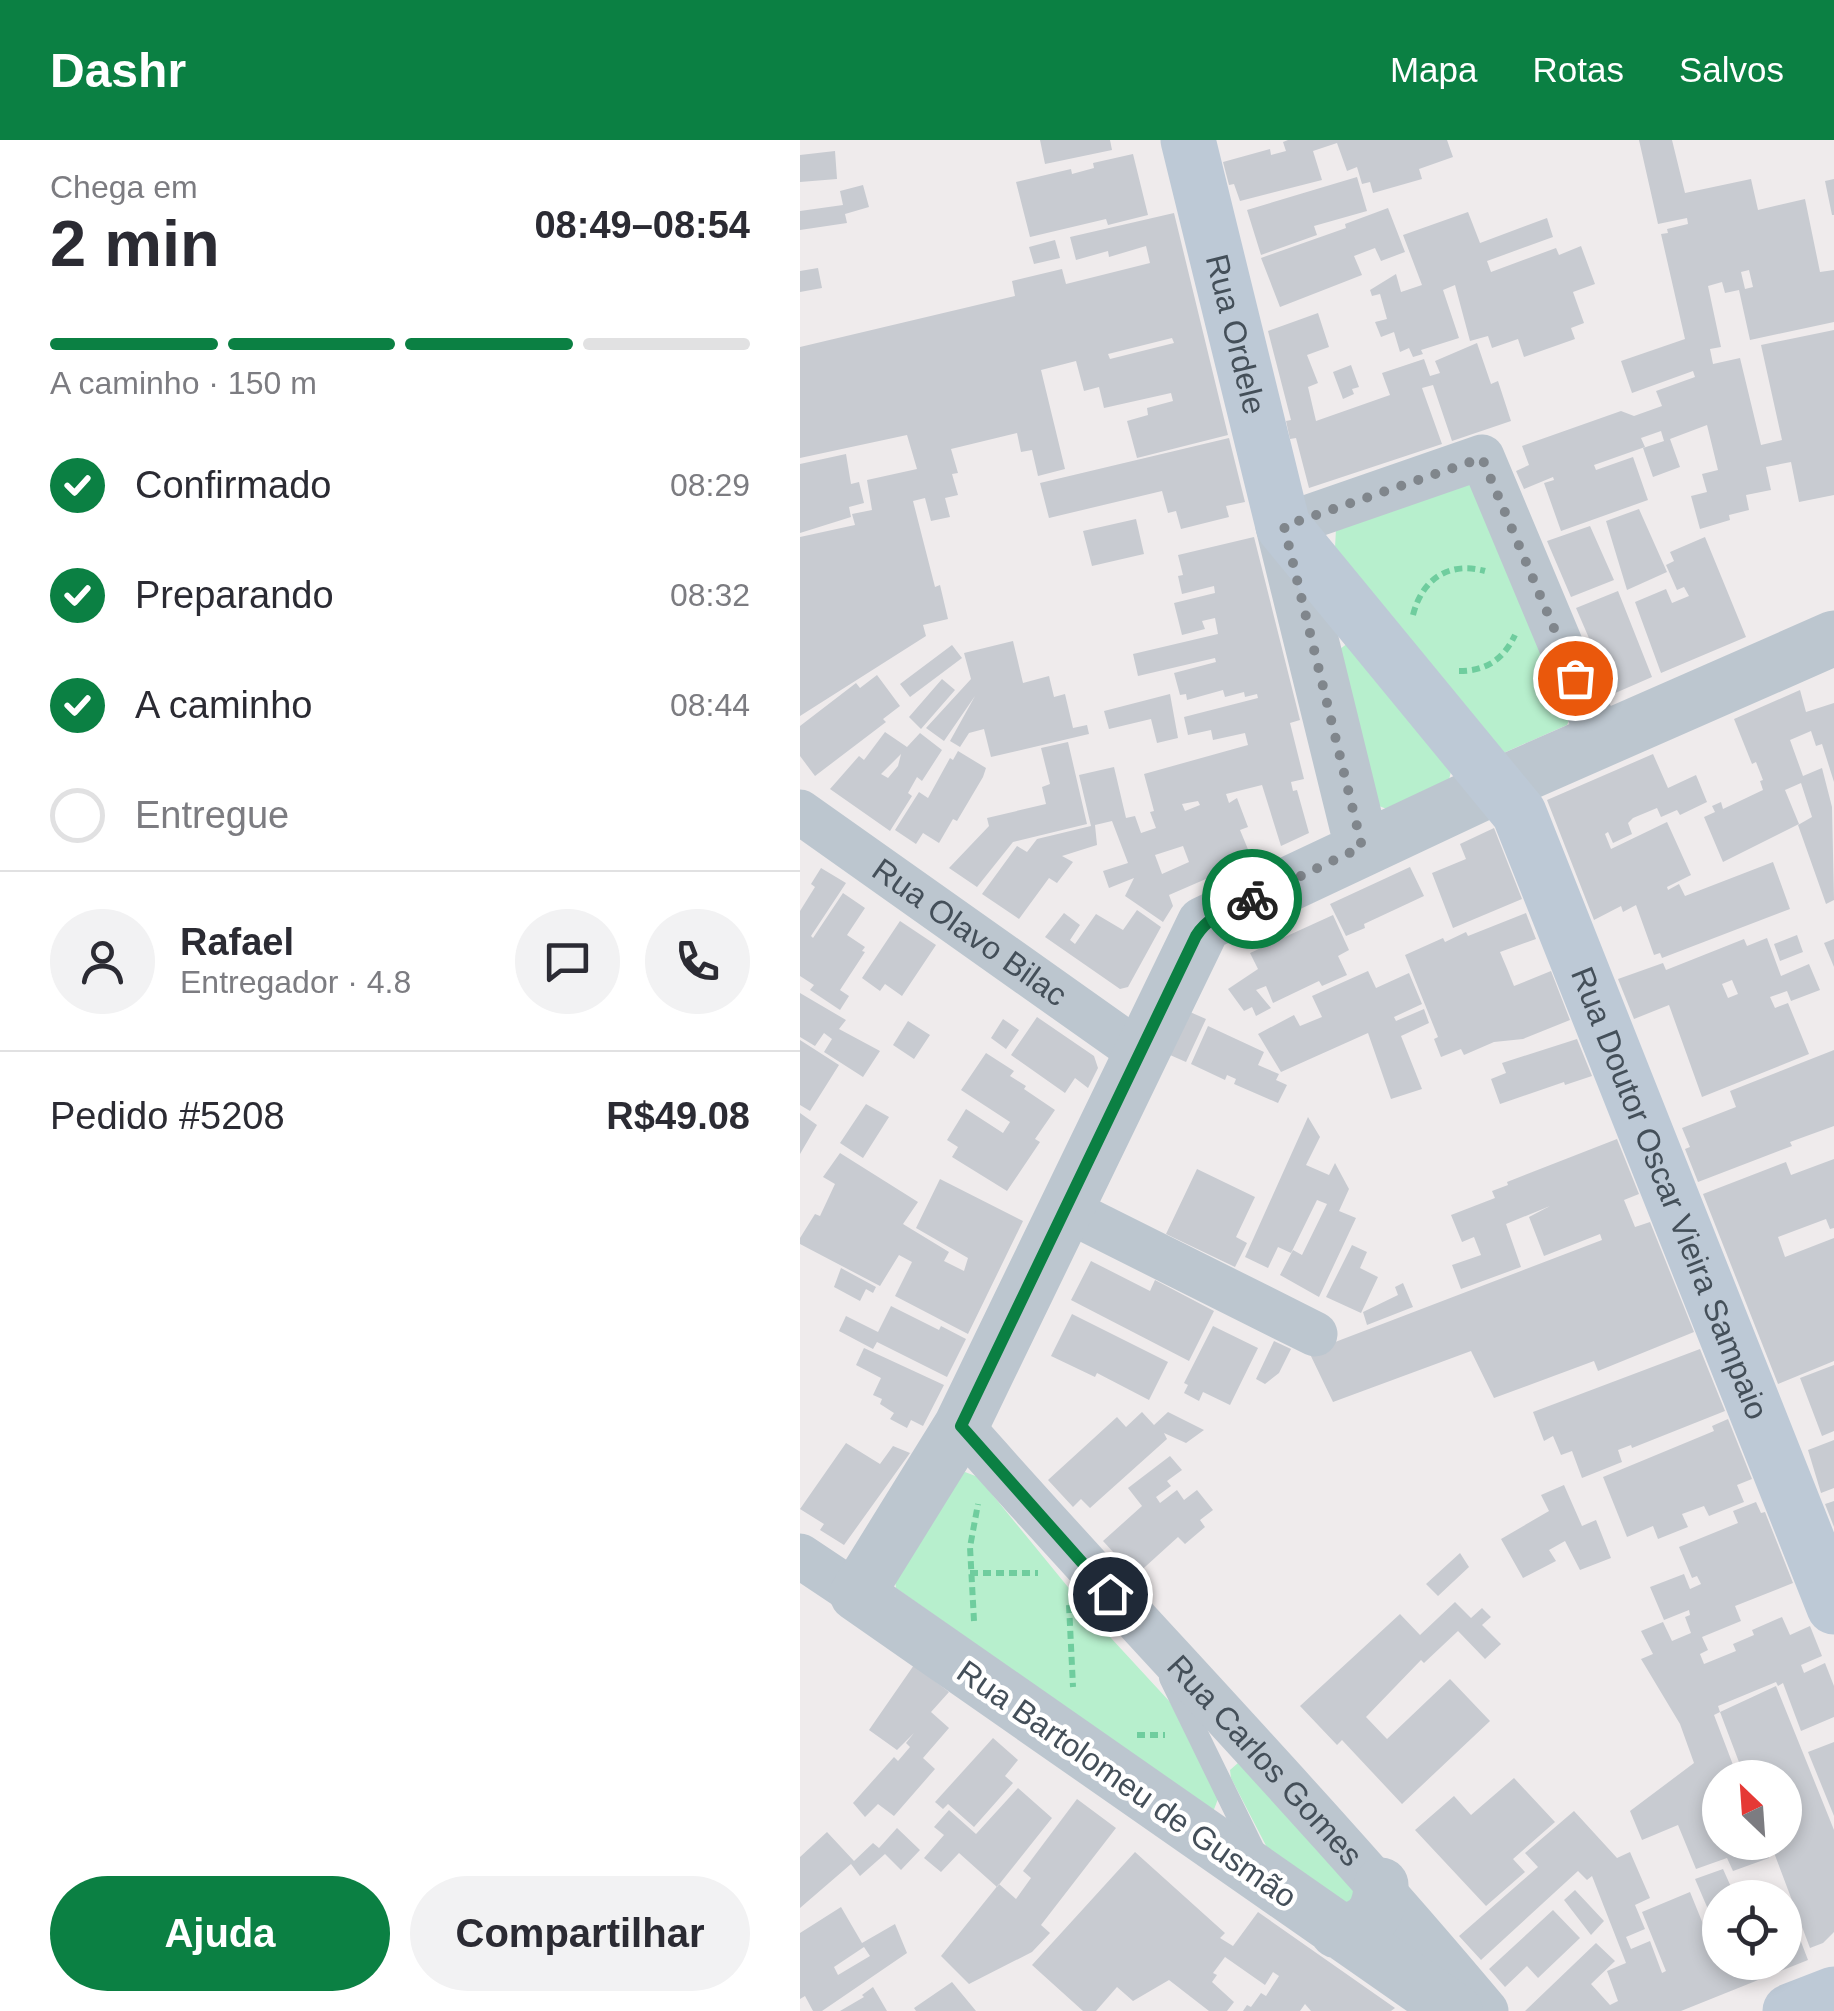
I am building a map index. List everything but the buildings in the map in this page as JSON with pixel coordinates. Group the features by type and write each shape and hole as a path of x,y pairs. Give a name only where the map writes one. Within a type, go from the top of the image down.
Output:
{"main road":[{"name":"Rua Ordele","path":"1188,140 1284,526"},
{"name":"Rua Doutor Oscar Vieira Sampaio","path":"1284,526 1519,813 1834,1607"},
{"path":"1790,2011 1834,1994"}],"street":[{"path":"1362,847 1284,526 1482,458 1601,741"},
{"path":"857,1594 961,1426 1204,924 1362,847 1834,638"},
{"name":"Rua Olavo Bilac","path":"807,834 1140,1052"},
{"path":"1064,1208 1316,1334"},
{"name":"Rua Carlos Gomes","path":"961,1426 1130,1616 1381,1885 1486,2011"},
{"name":"Rua Bartolomeu de Gusmão","path":"800,1556 1455,2011"},
{"path":"1336,1930 1360,1927 1371,1920 1381,1900 1381,1885"}],"lane":[{"path":"1130,1616 1174,1684 1276,1889"}],"path":[{"path":"1413,625 1416,602 1423,589 1444,572 1470,567 1496,576"},
{"path":"1448,670 1474,671 1499,659 1515,637 1518,624"},
{"path":"976,1636 970,1573 974,1517 983,1490"},
{"path":"970,1573 1050,1575"},
{"path":"1069,1597 1074,1698"}],"green space":[{"path":"1468,479 1570,718 1567,725 1499,755 1335,548 1336,529"},
{"path":"1348,643 1452,767 1449,780 1387,809 1379,806 1340,649"},
{"path":"965,1472 978,1477 1099,1625 1170,1702 1218,1799 1213,1812 896,1588 895,1581 957,1475"},
{"path":"1238,1763 1359,1885 1357,1909 1276,1865 1231,1778 1230,1770"}],"way so far":[{"path":"1252,899 1362,847 1284,526 1482,458 1575,678"}],"route":[{"path":"1110,1594 961,1426 1196,936 1214,916 1252,899"}]}
